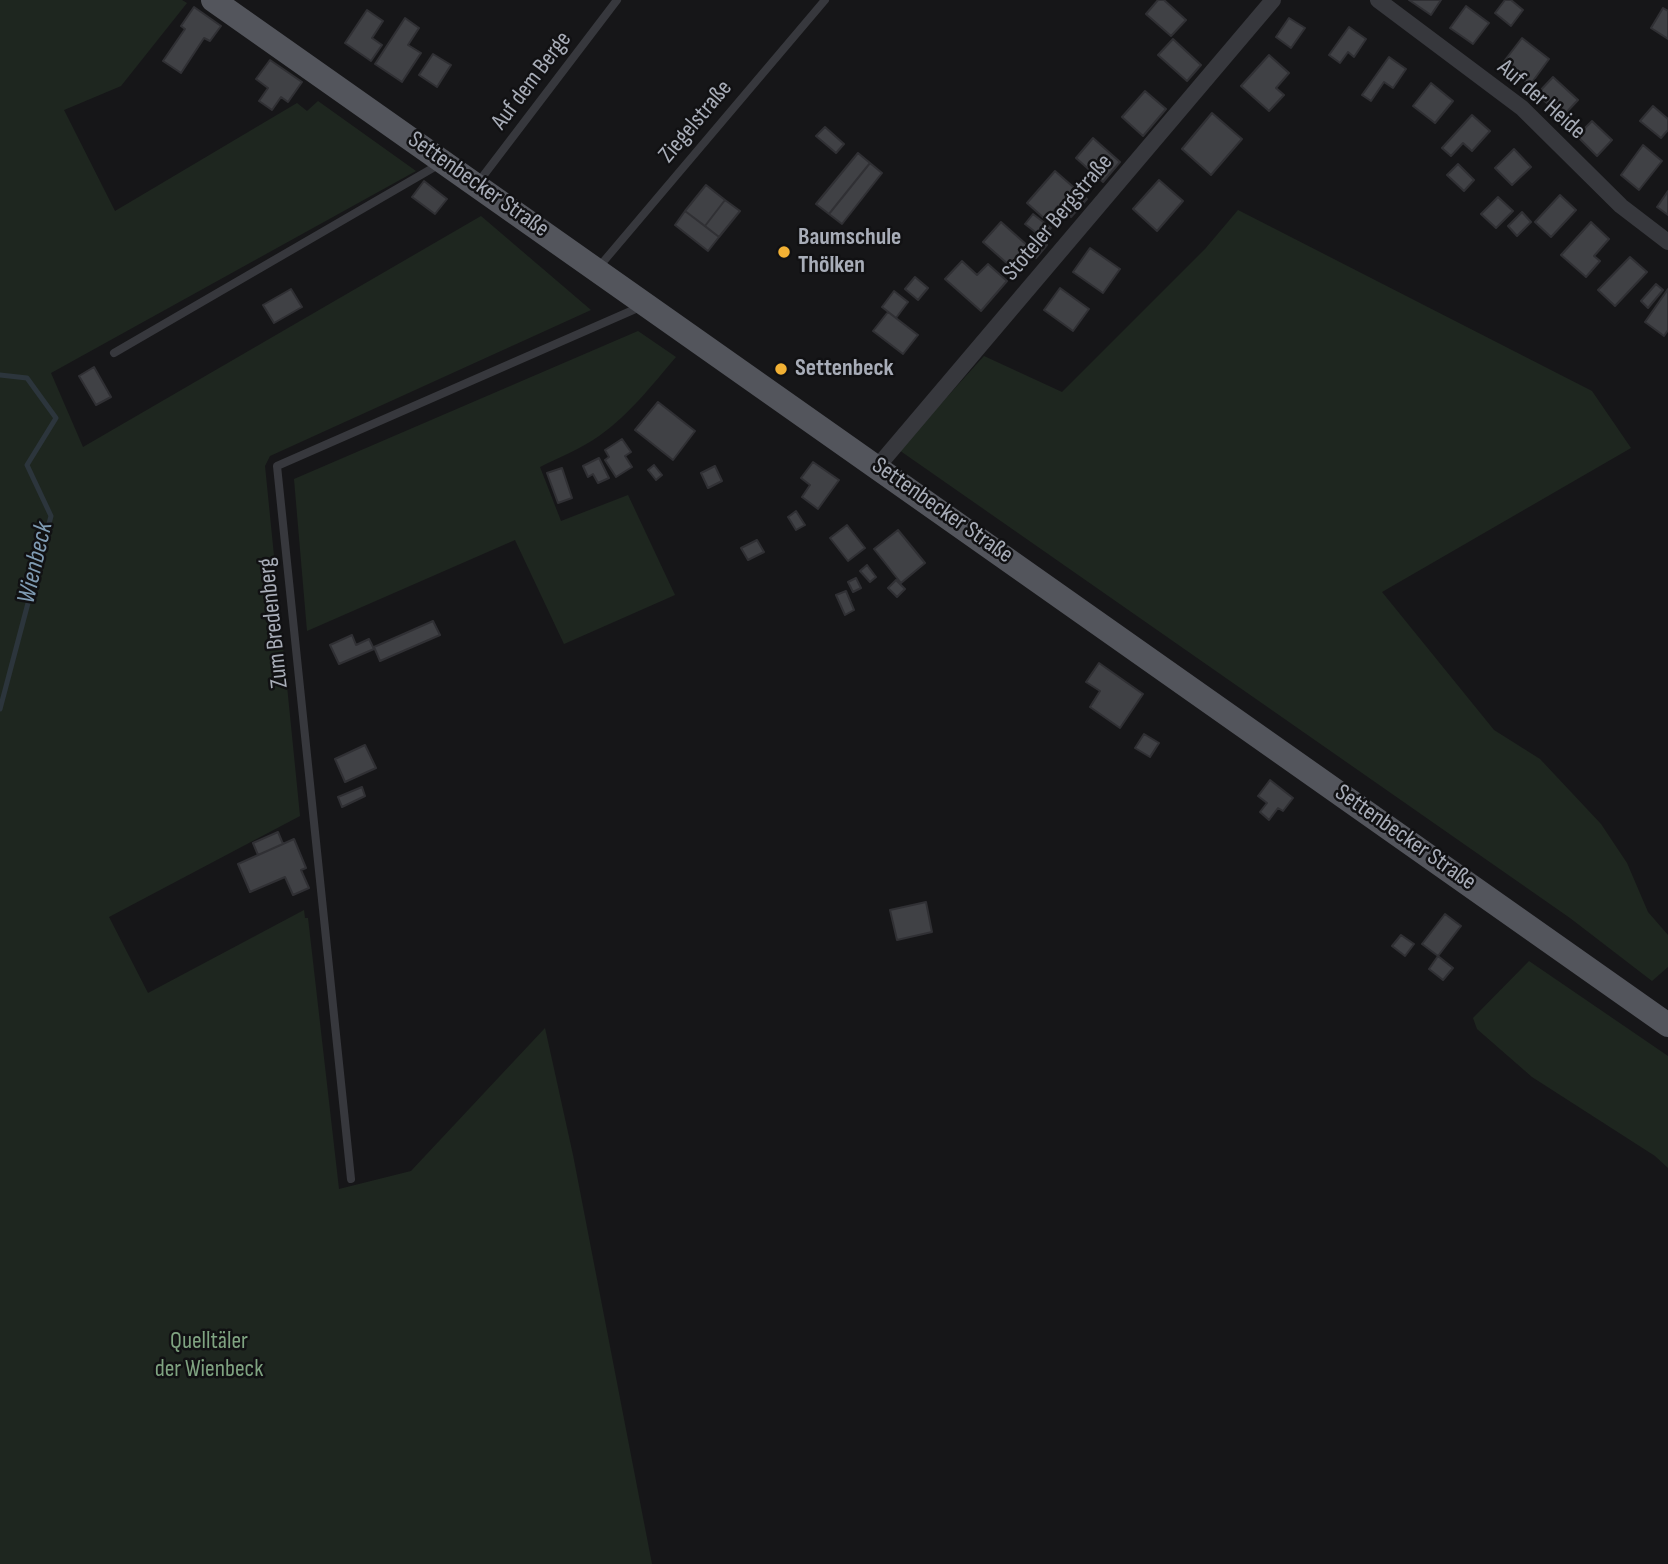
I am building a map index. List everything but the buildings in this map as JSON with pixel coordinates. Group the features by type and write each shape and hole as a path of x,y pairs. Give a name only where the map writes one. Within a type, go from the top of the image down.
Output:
{"main road":[{"name":"Settenbecker Straße","path":"214,0 1668,1024"}],"street":[{"name":"Stoteler Bergstraße","path":"878,466 1273,0"},
{"name":"Auf der Heide","path":"1378,0 1522,108 1621,206 1668,242"}],"lane":[{"name":"Auf dem Berge","path":"477,184 617,0"},
{"name":"Ziegelstraße","path":"598,269 825,0"},
{"path":"114,354 444,161"},
{"name":"Zum Bredenberg","path":"351,1179 277,466 648,304"}],"green space":[{"name":"Quelltäler der Wienbeck","path":"0,0 182,0 187,3 121,86 64,110 115,211 297,103 307,111 318,101 416,171 51,373 83,447 481,216 591,310 270,456 265,466 300,816 109,917 148,993 304,910 305,918 308,918 339,1189 411,1171 545,1028 573,1155 652,1564 0,1564"},
{"path":"1238,210 1592,391 1631,448 1382,592 1494,730 1540,759 1601,824 1627,863 1648,912 1668,935 1668,967 1652,981 1570,918 899,450 984,356 1062,392 1205,249"},
{"path":"638,331 676,357 640,399 610,428 585,445 540,467 561,521 628,495 675,595 564,644 515,540 307,631 294,479"},
{"path":"1529,961 1668,1056 1668,1168 1655,1156 1532,1077 1477,1029 1473,1018"}],"waterway":[{"name":"Wienbeck","path":"0,375 27,378 56,418 27,465 51,516 0,709"}],"place":[{"name":"Baumschule Thölken","path":"784,252"},
{"name":"Settenbeck","path":"781,369"}]}
